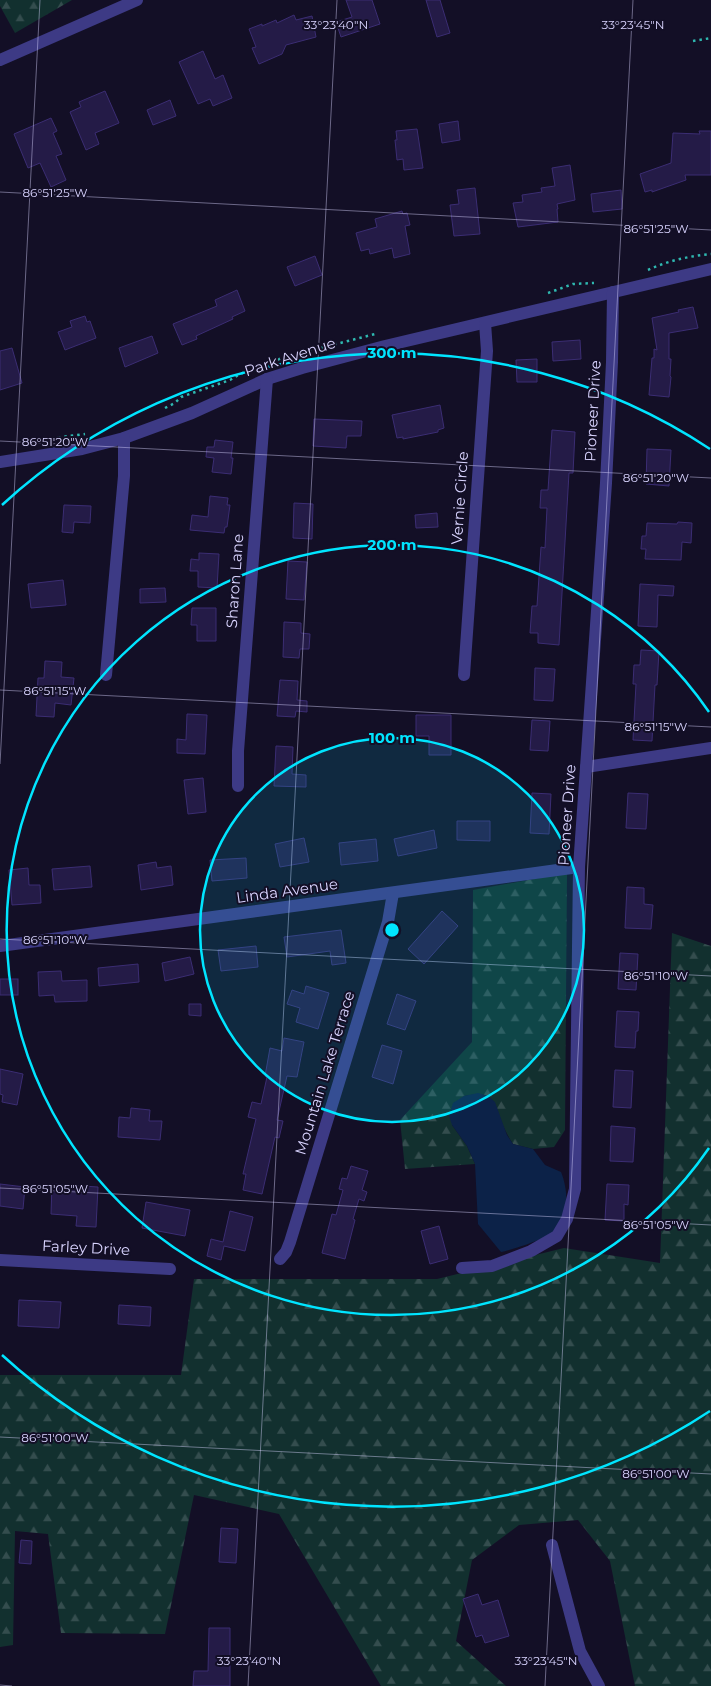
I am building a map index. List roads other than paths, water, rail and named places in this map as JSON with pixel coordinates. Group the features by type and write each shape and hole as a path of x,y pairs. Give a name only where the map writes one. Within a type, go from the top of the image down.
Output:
{"street":[{"path":"0,60 136,0"},
{"name":"Park Avenue","path":"0,462 82,449 124,438 192,413 267,379 318,364 711,269"},
{"name":"Pioneer Drive","path":"462,1268 492,1266 520,1256 557,1236 571,1211 575,1189 579,867 606,483 612,362 613,292"},
{"name":"Vernie Circle","path":"464,674 486,351 485,323"},
{"name":"Sharon Lane","path":"238,786 238,751 267,379"},
{"path":"106,675 124,476 124,438"},
{"path":"586,767 711,748"},
{"name":"Linda Avenue","path":"0,946 579,867"},
{"name":"Mountain Lake Terrace","path":"280,1259 286,1252 290,1242 388,922 393,893"},
{"name":"Farley Drive","path":"0,1260 170,1269"},
{"path":"552,1545 580,1651 599,1686"}],"water":[{"path":"478,1093 488,1096 495,1102 507,1135 513,1144 533,1149 545,1165 561,1172 565,1186 566,1211 561,1225 556,1231 538,1240 501,1252 478,1224 475,1164 467,1146 452,1125 449,1116 453,1103 464,1096"}]}
